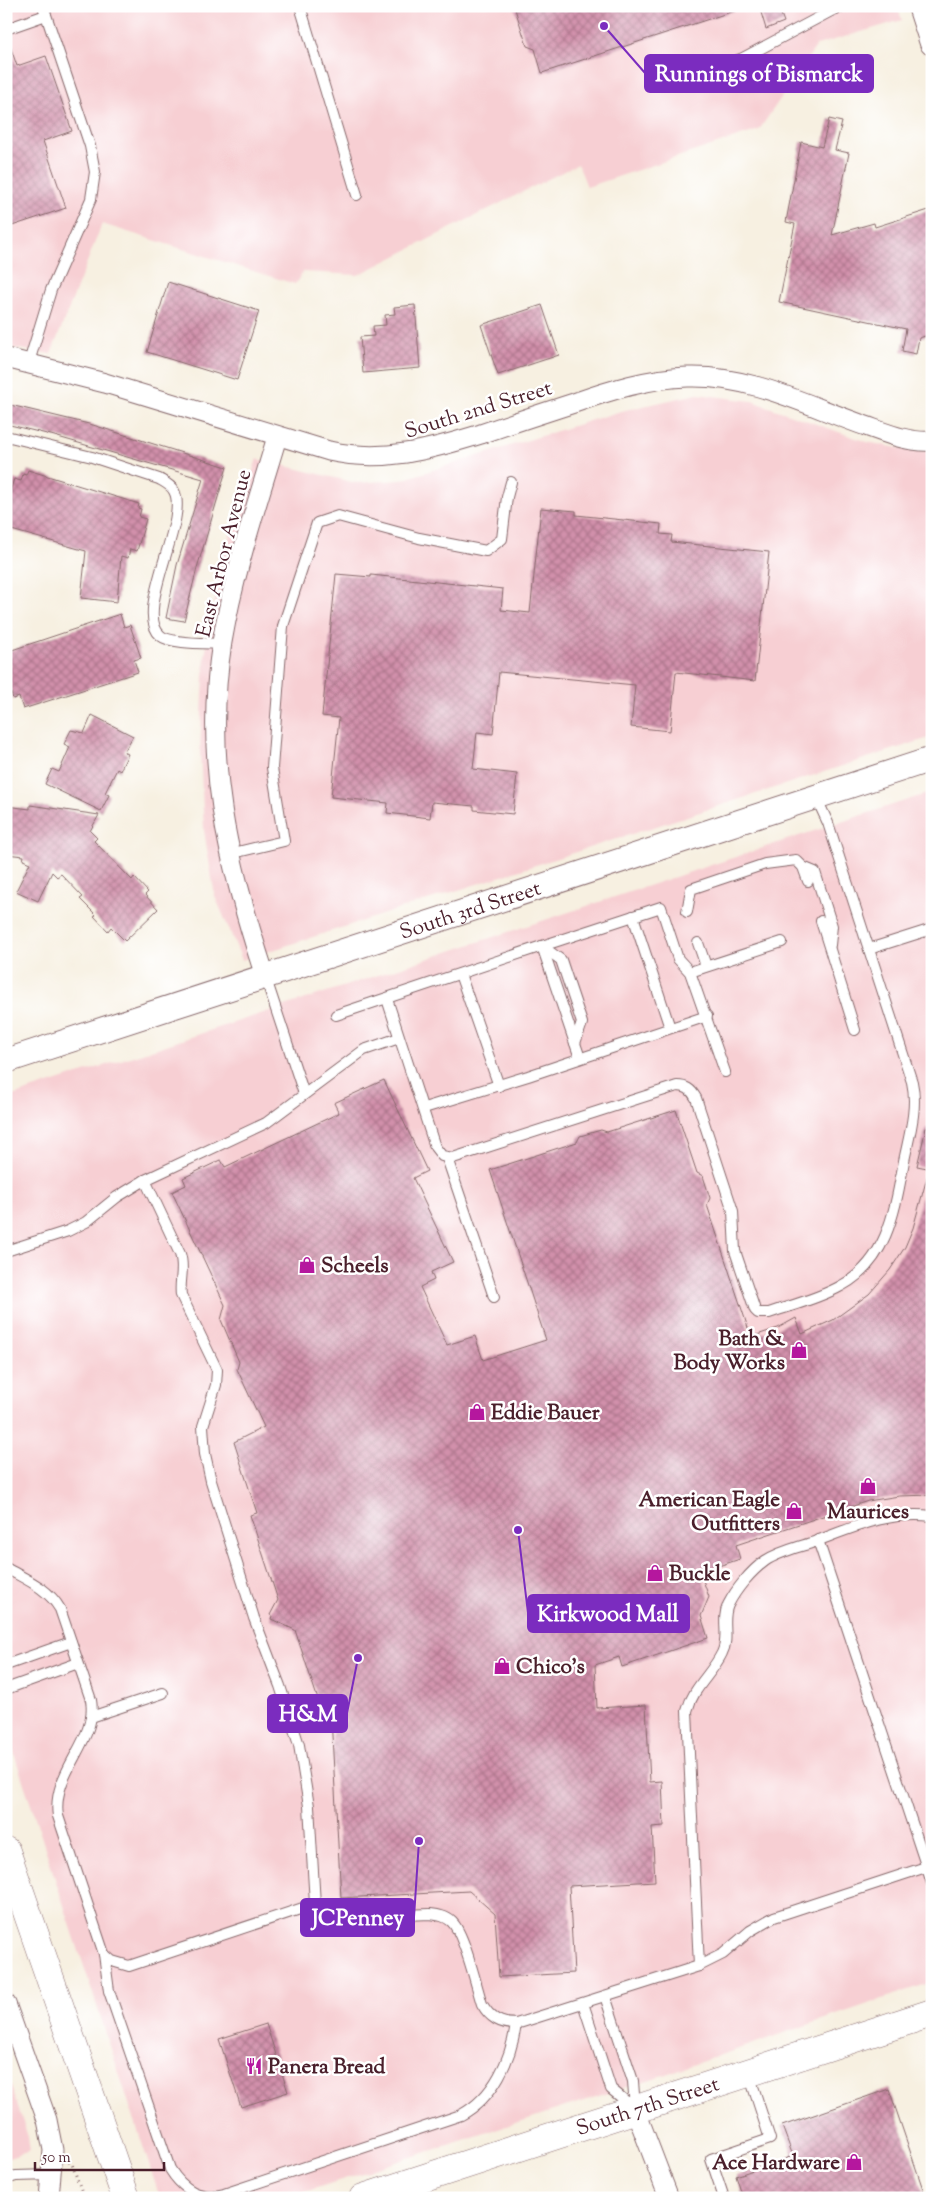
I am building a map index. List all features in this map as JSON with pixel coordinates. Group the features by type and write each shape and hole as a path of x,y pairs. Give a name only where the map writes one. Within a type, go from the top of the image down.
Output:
{"main road":[{"path":"6,1851 126,2198"},
{"name":"South 7th Street","path":"363,2198 932,2013"}],"street":[{"path":"920,6 932,43"},
{"name":"South 2nd Street","path":"6,358 30,362 105,383 278,437 345,455 382,457 401,455 441,446 625,387 671,378 704,377 747,383 901,438 932,442"},
{"name":"East Arbor Avenue","path":"265,976 244,912 229,854 221,810 216,741 222,644 242,555 278,437"},
{"name":"South 3rd Street","path":"6,1061 932,759"},
{"path":"6,2004 47,2120 53,2150 49,2198"},
{"path":"636,2109 669,2198"}],"lane":[{"path":"300,6 357,195"},
{"path":"675,83 741,59 844,6"},
{"path":"6,29 44,11 90,146 95,172 91,199 52,290 30,362"},
{"path":"6,436 92,457 159,479 168,484 174,491 176,510 153,605 155,628 161,636 172,640 222,644"},
{"path":"229,854 284,841 272,768 284,626 317,523 338,516 419,538 486,551 502,539 507,497 511,482"},
{"path":"387,999 424,1108 435,1147 442,1156 447,1158 483,1149 677,1086 684,1086 689,1088 696,1098 733,1212 735,1251 755,1310 758,1313 769,1313 840,1287 868,1266 887,1235 897,1199 915,1102 912,1082 869,948 828,823 816,797"},
{"path":"688,912 691,890 765,864 796,860 814,872 832,926 829,948"},
{"path":"804,867 808,881"},
{"path":"336,1015 661,908 678,959 690,972 707,1016 725,1072"},
{"path":"633,916 670,1028"},
{"path":"820,921 855,1030"},
{"path":"869,948 932,930"},
{"path":"690,972 782,942"},
{"path":"698,943 706,966"},
{"path":"542,946 580,1058"},
{"path":"460,974 499,1086"},
{"path":"265,976 304,1094"},
{"path":"424,1108 499,1086 707,1016"},
{"path":"6,1251 78,1227 145,1180 266,1122 364,1050 399,1038"},
{"path":"447,1158 494,1297"},
{"path":"145,1180 180,1254 183,1267 180,1283 182,1295 217,1370 216,1384 203,1426 205,1454 211,1481 254,1618 280,1686 299,1744 309,1806 315,1904 322,1915 334,1918 430,1914 438,1915 451,1921 460,1934 482,2004 487,2012 499,2021 516,2024 699,1966 723,1954 750,1931 774,1916 929,1865"},
{"path":"699,1966 686,1722 688,1705 696,1690 724,1651 727,1606 749,1575 771,1557 875,1520 892,1516 932,1516"},
{"path":"818,1540 929,1865 932,1883"},
{"path":"6,1568 50,1594 60,1609 91,1700 91,1717 59,1787 56,1806 60,1826 104,1954 109,1991 170,2169 183,2187 202,2196 213,2197 467,2112 481,2101 497,2079 510,2051 516,2024"},
{"path":"6,1665 71,1642"},
{"path":"6,1688 78,1664"},
{"path":"91,1717 163,1693"},
{"path":"104,1954 112,1960 129,1966 315,1904"},
{"path":"605,1996 633,2081 636,2109"},
{"path":"583,2003 611,2089 636,2109"},
{"path":"724,2198 710,2159 770,2138 749,2073"},
{"path":"6,2179 16,2176 51,2175"}],"path":[{"path":"53,2150 72,2164 84,2198"}],"shaded area":[{"path":"6,6 897,6 902,20 817,45 759,130 587,187 578,164 358,275 303,272 295,284 102,224 51,354 6,347"},
{"path":"697,394 752,401 867,442 913,451 932,451 932,737 242,960 215,896 204,831 200,750 205,656 223,555 257,459 356,483 401,480 621,411"},
{"path":"932,792 932,1982 660,2076 286,2198 160,2198 6,1729 6,1098"},
{"path":"6,2072 28,2137 30,2151 6,2159"}],"building":[{"path":"514,6 740,6 740,9 542,73 535,49 527,46"},
{"path":"759,6 778,6 784,22 766,29"},
{"path":"8,40 17,66 46,56 72,131 43,141 66,208 6,228 6,41"},
{"path":"829,119 842,122 835,150 849,153 832,235 874,223 875,227 932,209 932,334 919,338 916,354 902,351 906,329 779,302 795,224 786,222 801,142 822,147"},
{"path":"168,282 259,311 237,380 147,352"},
{"path":"415,305 420,368 363,373 360,337 374,336 373,326 386,325 385,315 395,314 394,307"},
{"path":"542,305 559,355 498,375 481,325"},
{"path":"6,404 93,425 227,467 197,568 184,621 166,618 177,565 203,479 51,435 6,424"},
{"path":"28,470 139,504 138,508 141,509 139,517 146,519 137,551 130,549 128,558 121,556 117,602 81,598 86,551 8,529 10,525 7,524 10,515 6,514 6,504 14,479 21,481 23,474 26,475"},
{"path":"541,508 576,511 576,515 661,524 660,534 672,535 671,542 769,552 755,681 676,672 670,731 631,727 635,685 499,672 493,734 477,732 473,769 517,774 513,814 474,810 474,806 432,802 430,818 387,813 388,803 331,797 339,718 322,716 336,574 371,577 371,575 503,589 501,610 530,613"},
{"path":"120,614 124,627 130,625 141,658 134,660 138,672 23,709 19,697 13,699 6,678 6,652"},
{"path":"92,715 133,736 124,752 128,754 120,771 117,769 105,793 109,795 101,811 45,784 52,769 59,772 70,747 64,744 71,730 84,733"},
{"path":"30,805 99,815 90,831 97,838 94,841 132,880 134,877 148,892 145,895 158,909 125,941 111,927 108,931 94,916 96,915 80,899 83,897 61,874 57,877 52,872 38,901 16,891 30,863 23,860 24,856 6,854 6,806 30,809"},
{"path":"384,1080 427,1171 413,1178 453,1262 431,1272 434,1280 420,1287 447,1345 475,1336 483,1360 546,1340 490,1170 577,1142 580,1136 601,1130 607,1132 676,1110 697,1173 703,1176 710,1198 707,1205 751,1337 778,1328 796,1318 802,1334 833,1320 869,1294 890,1270 905,1247 913,1228 928,1174 932,1175 932,1495 899,1496 868,1501 736,1545 740,1559 700,1572 709,1597 701,1616 708,1638 622,1667 619,1657 595,1665 597,1708 646,1705 650,1782 662,1781 664,1826 652,1827 655,1881 569,1886 574,1973 499,1977 495,1914 469,1891 341,1898 331,1717 324,1718 295,1630 271,1619 272,1616 270,1615 278,1600 250,1515 257,1513 234,1442 264,1427 237,1369 239,1362 221,1320 225,1305 172,1192 186,1185 183,1178 221,1160 225,1167 339,1113 334,1103"},
{"path":"926,1128 932,1128 932,1169 917,1166"},
{"name":"Panera Bread","path":"266,2024 288,2092 241,2107 219,2039"},
{"name":"Ace Hardware","path":"889,2089 926,2198 743,2198 736,2176 793,2156 782,2126"}],"place":[{"name":"Runnings of Bismarck","path":"604,26"},
{"name":"Scheels","path":"307,1265"},
{"name":"Bath & Body Works","path":"799,1350"},
{"name":"Eddie Bauer","path":"477,1412"},
{"name":"Maurices","path":"868,1486"},
{"name":"American Eagle Outfitters","path":"794,1511"},
{"name":"Kirkwood Mall","path":"518,1530"},
{"name":"Buckle","path":"655,1573"},
{"name":"H&M","path":"358,1658"},
{"name":"Chico's","path":"502,1666"},
{"name":"JCPenney","path":"419,1841"},
{"name":"Panera Bread","path":"254,2066"},
{"name":"Ace Hardware","path":"854,2162"}]}
